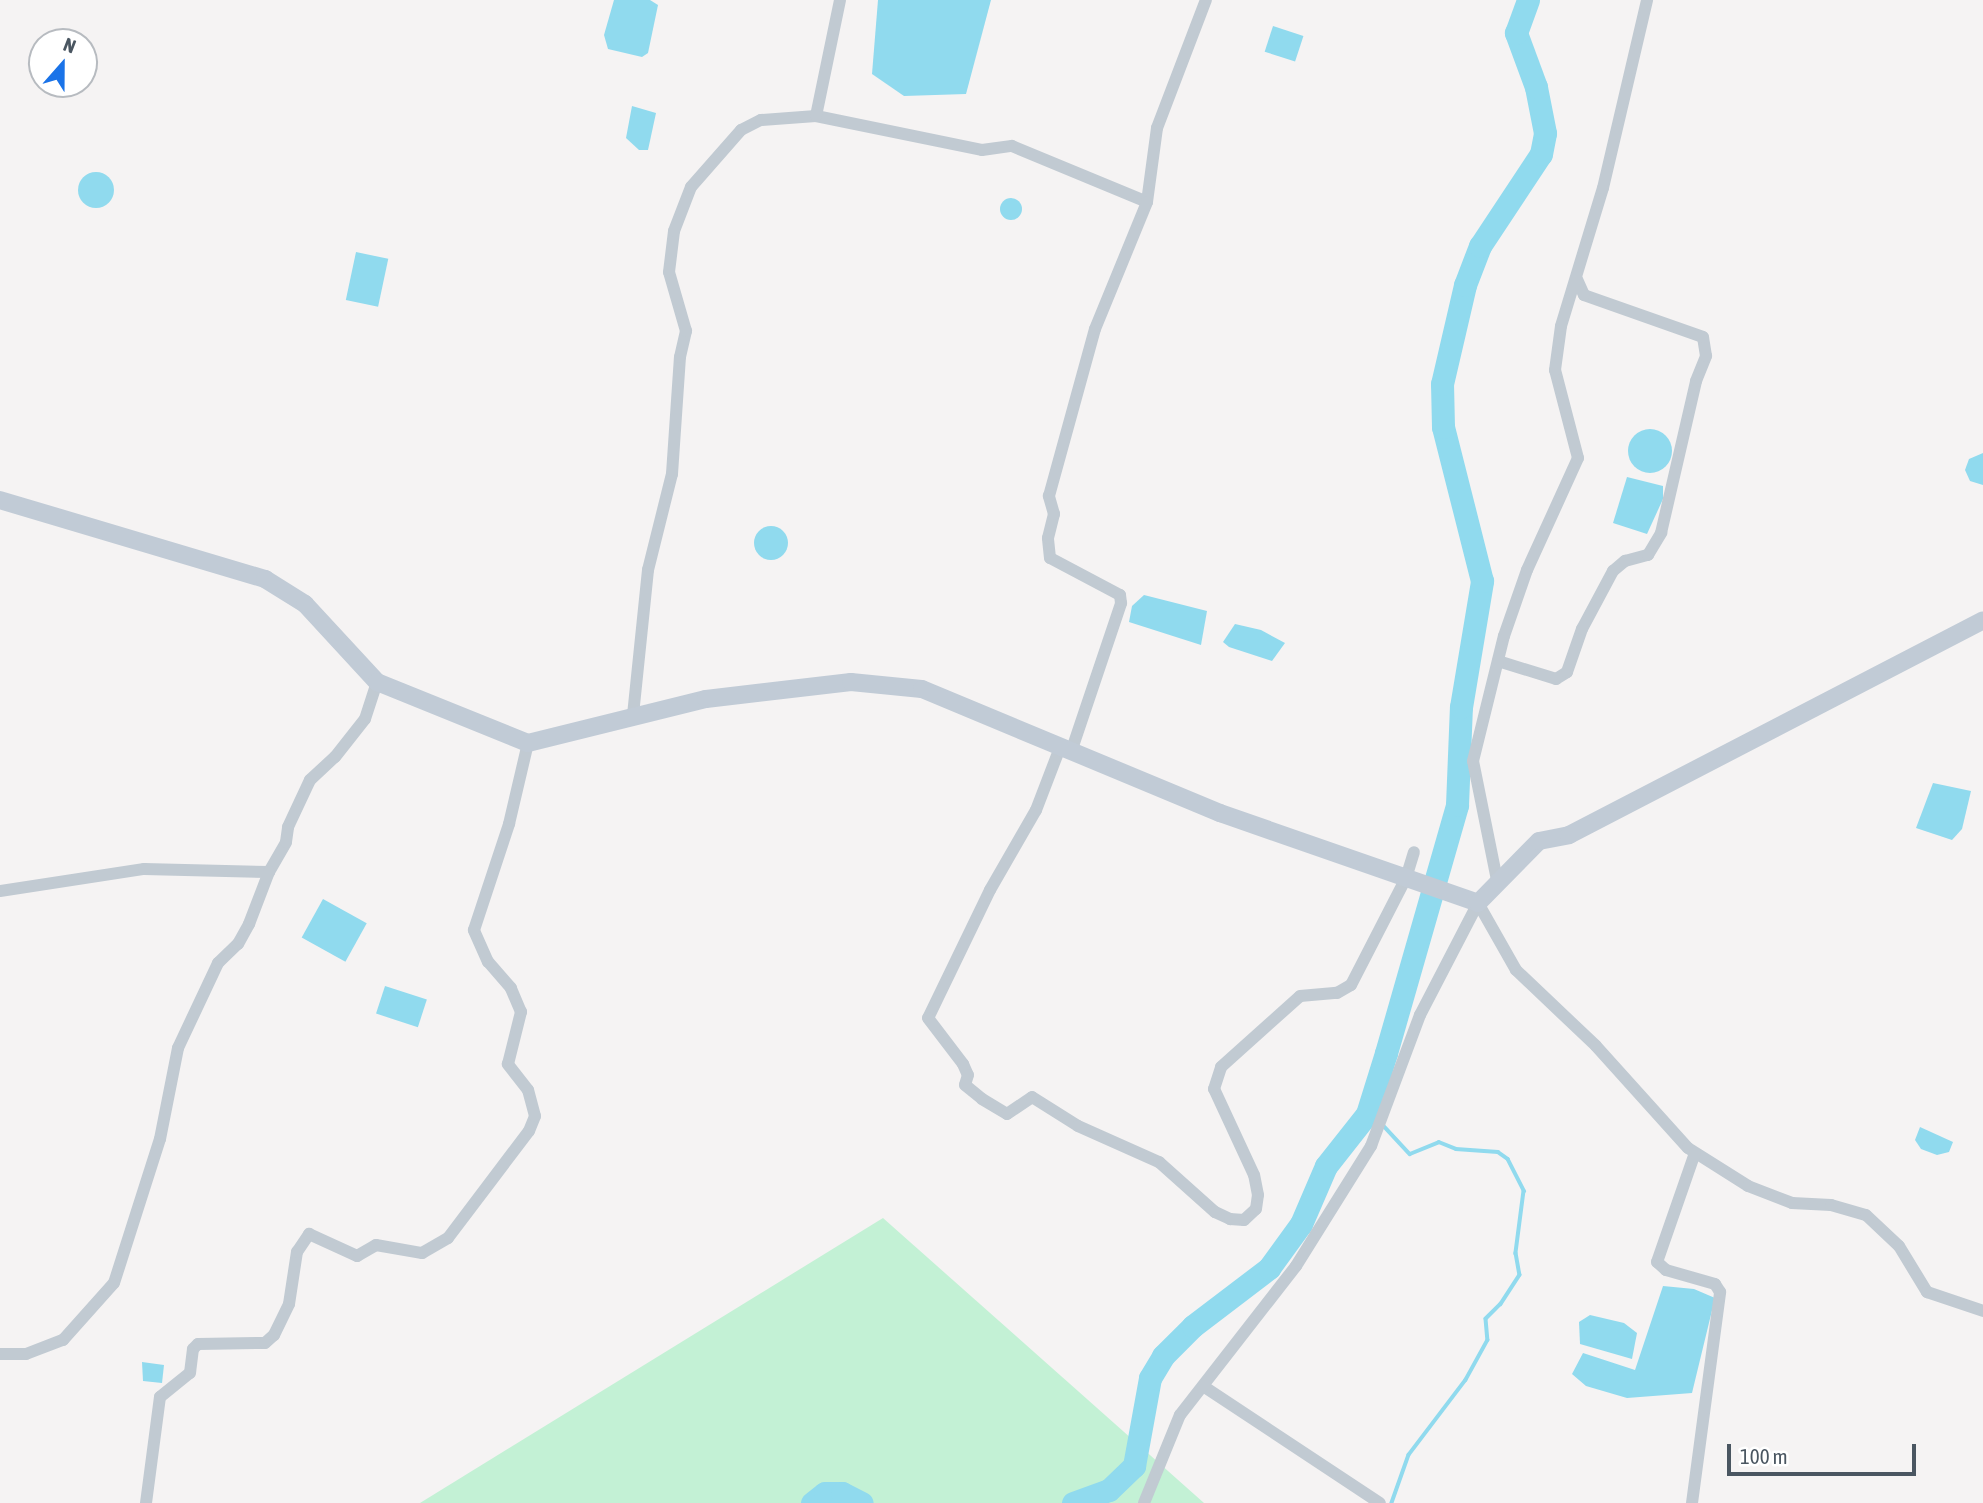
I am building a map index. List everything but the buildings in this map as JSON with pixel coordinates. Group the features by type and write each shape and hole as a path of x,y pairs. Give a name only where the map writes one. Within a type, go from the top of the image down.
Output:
{"street":[{"path":"816,116 840,0"},
{"path":"1206,0 1157,128 1147,202 1095,329 1049,496 1054,514 1048,538 1050,558 1120,595 1121,603 1067,747 1036,810 990,890 928,1017 963,1065 968,1075 965,1085 982,1099 1007,1114 1032,1097 1077,1126 1159,1162 1214,1212 1230,1219 1244,1220 1256,1209 1258,1195 1254,1175 1214,1089 1221,1067 1279,1009 1300,996 1337,993 1351,985 1414,880 1414,852"},
{"path":"1497,880 1473,761 1497,661 1527,570 1578,458 1555,370 1561,326 1577,279 1636,60 1647,0"},
{"path":"632,715 648,570 672,474 686,331 669,272 674,231 691,187 741,130 761,120 816,116 982,150 1012,146 1147,202"},
{"path":"1497,661 1556,680 1567,672 1581,629 1612,571 1625,562 1648,555 1661,533 1696,381 1706,356 1703,337 1584,295 1577,279"},
{"path":"0,500 265,579 305,604 377,682 528,743 706,698 851,682 922,689 1067,747 1220,813 1478,903 1516,970 1596,1046 1695,1153 1748,1186 1792,1203 1831,1205 1866,1215 1899,1246 1927,1292 1983,1311"},
{"path":"1144,1503 1180,1415 1296,1266 1371,1146 1420,1015 1478,903 1497,880 1539,841 1569,835 1983,620"},
{"path":"0,1354 26,1354 63,1340 114,1283 160,1139 178,1048 218,963 238,944 249,924 310,780 335,757 365,719 377,682"},
{"path":"146,1503 160,1397 190,1373 193,1349 198,1344 265,1343 274,1335 289,1304 297,1252 309,1234 357,1256 388,1245 422,1253 448,1238 529,1130 535,1116 528,1090 508,1064 521,1012 511,988 488,962 474,930 509,824 528,743"},
{"path":"0,891 144,869 269,872"},
{"path":"1692,1503 1720,1292 1715,1284 1666,1270 1657,1262 1695,1153"},
{"path":"1203,1386 1380,1503"}],"green space":[{"path":"883,1218 1204,1503 420,1503"}],"water":[{"path":"614,0 650,0 658,5 648,53 642,57 608,49 604,35"},
{"path":"878,0 991,0 966,94 904,96 872,74"},
{"path":"1273,26 1303,36 1295,62 1265,52"},
{"path":"632,106 656,113 648,150 639,150 626,138"},
{"path":"96,172 108,178 114,190 108,202 96,208 84,202 78,190 84,178"},
{"path":"1011,198 1019,201 1022,209 1019,217 1011,220 1003,217 1000,209 1003,201"},
{"path":"356,252 388,259 378,307 346,300"},
{"path":"1650,429 1659,430 1666,435 1671,442 1671,460 1666,467 1659,472 1650,473 1641,472 1634,467 1629,460 1628,451 1629,442 1634,435 1641,430"},
{"path":"1983,453 1983,485 1970,481 1965,470 1969,459"},
{"path":"1627,477 1663,486 1663,499 1647,534 1613,523"},
{"path":"771,526 783,531 788,543 783,555 771,560 759,555 754,543 759,531"},
{"path":"1144,595 1207,611 1201,645 1129,622 1132,606"},
{"path":"1235,624 1261,630 1285,643 1272,661 1229,647 1223,642"},
{"path":"1933,783 1971,791 1962,829 1952,840 1916,828"},
{"path":"323,899 367,923 345,962 302,937"},
{"path":"385,986 427,1000 418,1027 376,1014"},
{"path":"1920,1127 1953,1142 1949,1152 1937,1155 1921,1149 1915,1140"},
{"path":"1663,1286 1694,1289 1715,1298 1692,1393 1627,1398 1586,1386 1572,1374 1583,1353 1635,1370"},
{"path":"1590,1315 1624,1323 1637,1333 1632,1359 1580,1344 1579,1322"},
{"path":"142,1362 164,1365 162,1383 143,1381"}],"waterway":[{"path":"1073,1503 1109,1490 1134,1466 1150,1378 1163,1356 1193,1326 1269,1268 1301,1224 1326,1166 1367,1114 1386,1053 1457,805 1461,707 1482,581 1443,427 1442,384 1465,285 1480,246 1541,154 1545,133 1536,87 1516,33 1528,0"},
{"path":"1367,1114 1376,1120"},
{"path":"1382,1124 1410,1154 1439,1142 1456,1149 1498,1152 1508,1159 1524,1191 1516,1253 1520,1275 1501,1304 1486,1319 1488,1340 1466,1380 1409,1455 1392,1503"},
{"path":"812,1503 825,1493 842,1493 862,1503"}]}
